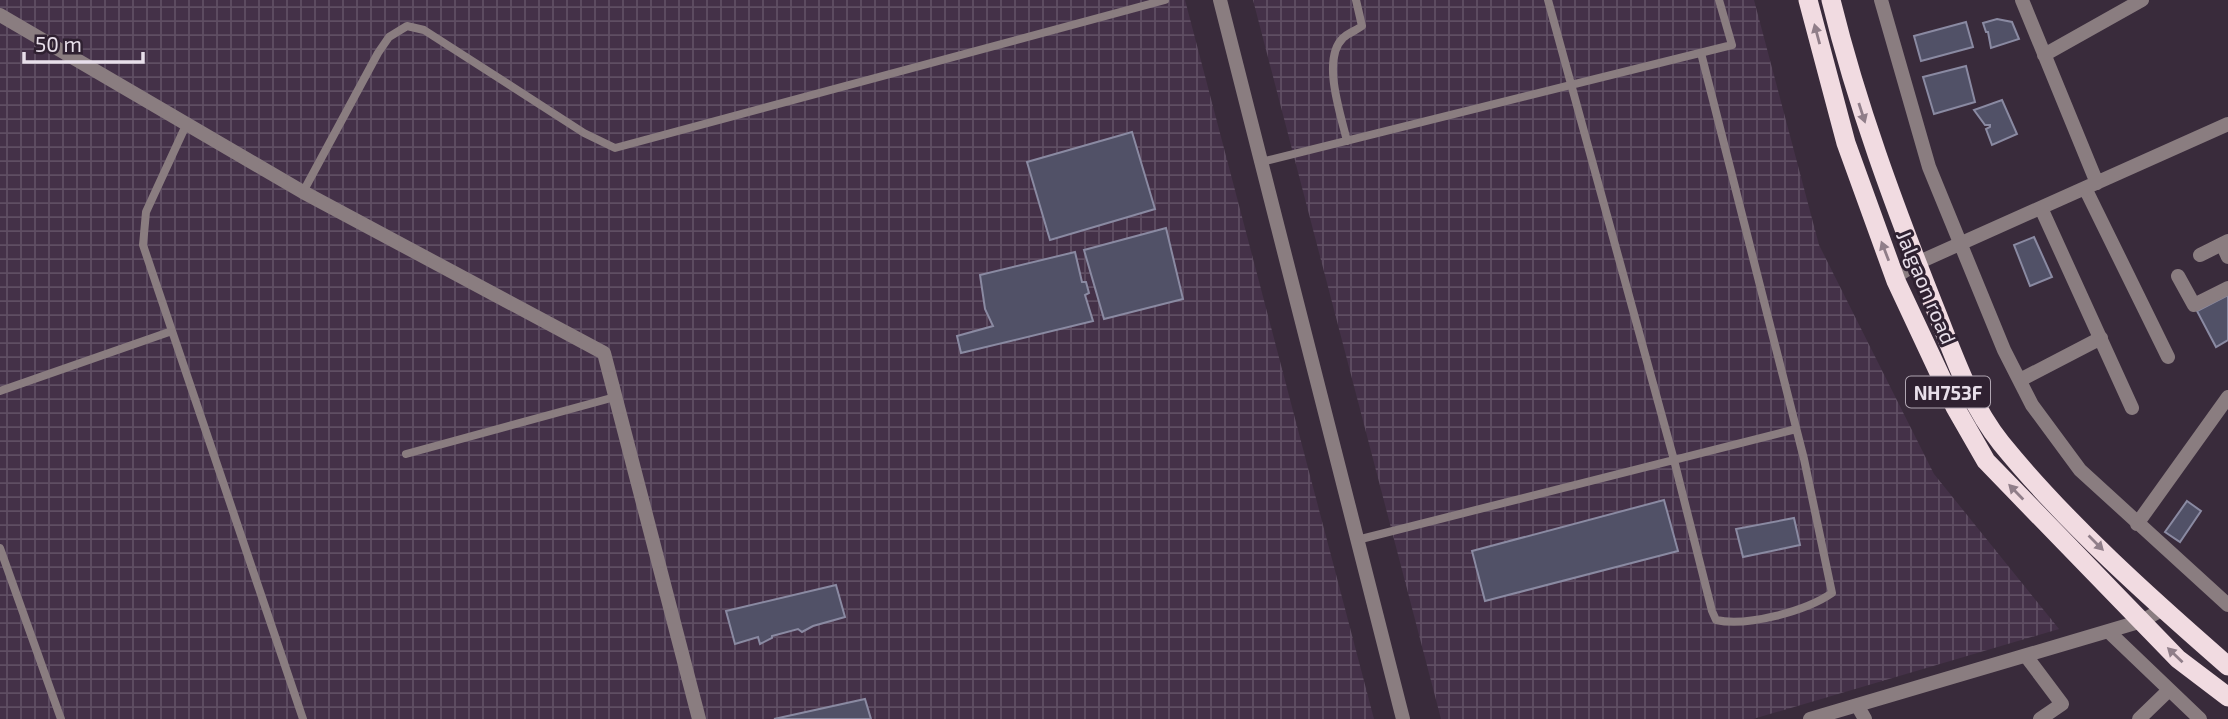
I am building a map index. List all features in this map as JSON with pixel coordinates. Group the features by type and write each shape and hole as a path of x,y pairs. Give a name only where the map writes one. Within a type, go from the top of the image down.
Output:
{"highway":[{"name":"Jalgaon road","path":"1808,0 1846,143 1895,277 1955,407 1986,461 2178,659 2228,697"},
{"name":"Jalgaon road","path":"1831,0 1867,130 1969,392 2000,442 2163,609 2228,666"}],"street":[{"path":"1220,0 1403,719"},
{"path":"1881,0 1929,167 2032,405 2080,471 2228,605"},
{"path":"2022,0 2045,55 2091,186 2168,357"},
{"path":"2045,55 2142,0"},
{"path":"0,15 303,192 604,354 699,719"},
{"path":"1895,277 1917,263 2228,124"},
{"path":"2041,208 2133,408"},
{"path":"2200,255 2226,248"},
{"path":"2178,276 2194,304 2228,288"},
{"path":"2020,380 2101,338"},
{"path":"2137,524 2228,397"},
{"path":"1810,719 2109,632 2142,621 2163,609"},
{"path":"2109,632 2169,690 2191,717"},
{"path":"2026,656 2063,704 2040,719"},
{"path":"2139,719 2169,690"},
{"path":"1857,705 1866,719"}],"lane":[{"path":"303,192 378,53 389,37 407,26 424,30 584,133 615,148 1166,0"},
{"path":"1347,141 1334,86 1333,59 1342,38 1362,26 1356,0"},
{"path":"1548,0 1716,620 1731,624 1788,612 1817,603 1832,593 1796,429 1701,53"},
{"path":"1261,162 1732,45 1719,0"},
{"path":"187,123 146,212 143,244 303,719"},
{"path":"0,391 172,331"},
{"path":"406,454 615,397"},
{"path":"1357,540 1796,429"},
{"path":"0,548 61,719"}],"shaded area":[{"path":"0,0 1185,0 1374,719 0,719"},
{"path":"1253,0 1754,0 1819,245 1934,474 2059,629 1753,719 1441,719"}],"building":[{"path":"1997,19 2012,22 2019,39 1991,48 1983,23"},
{"path":"1966,22 1973,47 1921,61 1914,36"},
{"path":"1966,66 1975,102 1934,114 1923,77"},
{"path":"2002,100 2017,134 1992,145 1986,129 1990,125 1985,125 1974,110"},
{"path":"1132,132 1155,209 1050,240 1027,162"},
{"path":"1166,228 1183,299 1104,319 1084,250"},
{"path":"2034,237 2052,277 2030,286 2014,245"},
{"path":"1075,252 1082,282 1086,282 1089,293 1085,295 1093,321 961,353 957,336 993,326 985,309 980,275"},
{"path":"2228,295 2228,340 2216,347 2197,311"},
{"path":"1664,500 1678,551 1485,601 1472,551"},
{"path":"2187,501 2201,511 2180,542 2165,532"},
{"path":"1794,518 1800,545 1743,557 1736,529"},
{"path":"836,585 845,617 802,632 798,629 772,636 760,644 758,637 735,644 726,611"},
{"path":"865,699 871,719 774,719"}]}
